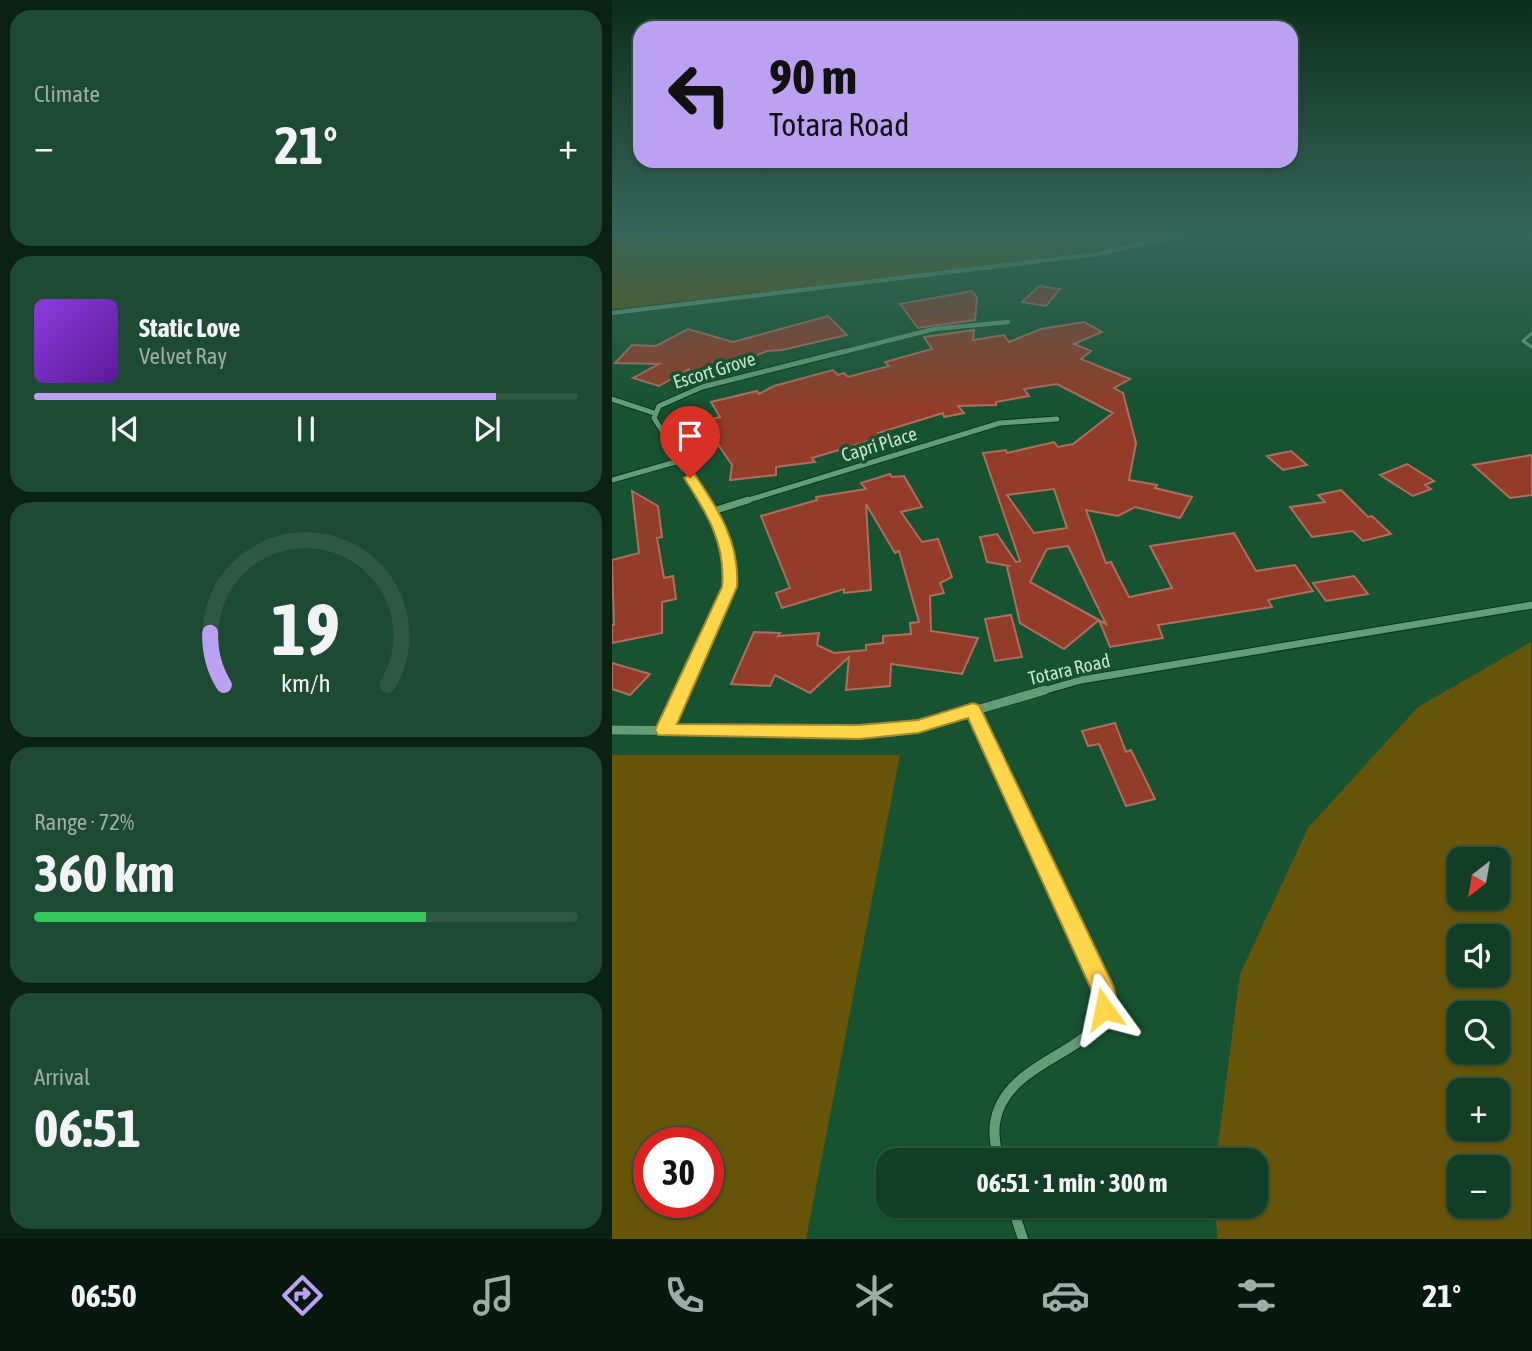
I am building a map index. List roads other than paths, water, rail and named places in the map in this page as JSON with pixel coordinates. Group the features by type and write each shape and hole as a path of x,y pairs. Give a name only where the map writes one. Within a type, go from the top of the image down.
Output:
{"street":[{"path":"612,313 786,292"},
{"name":"Escort Grove","path":"654,412 670,399 702,387 935,329 1008,322"},
{"path":"612,399 654,412 654,418 679,461 713,511 731,563 729,587 664,730"},
{"name":"Capri Place","path":"713,511 999,423 1057,419"},
{"path":"612,480 679,461"},
{"name":"Totara Road","path":"612,730 859,732 918,727 1081,680 1531,605"},
{"path":"973,710 1104,990 1104,1009 1097,1027 1081,1042 1026,1070 1011,1088 995,1115 995,1148"},
{"path":"1016,1218 1023,1239"}],"lane":[{"path":"1531,333 1523,341 1531,347"}]}
